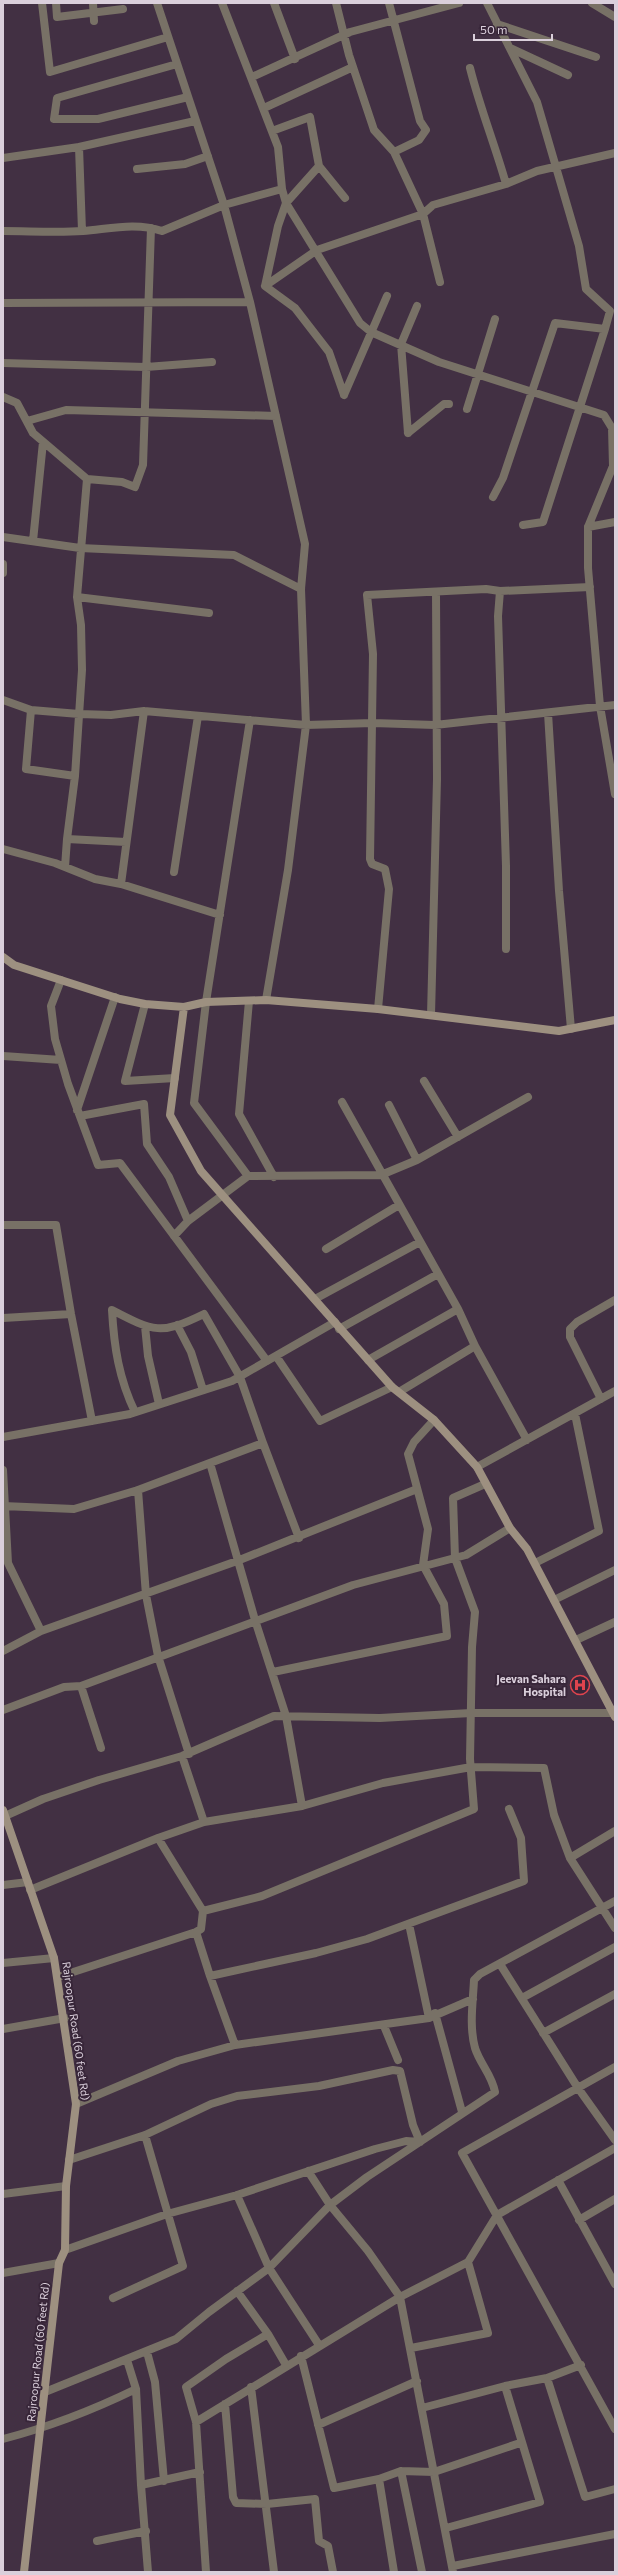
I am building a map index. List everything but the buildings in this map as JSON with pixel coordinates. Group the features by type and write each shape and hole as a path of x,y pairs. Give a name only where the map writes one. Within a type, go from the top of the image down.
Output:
{"street":[{"path":"42,3 50,72 168,37"},
{"path":"56,3 57,17 94,17 123,9"},
{"path":"93,3 94,17"},
{"path":"157,3 224,205 250,302 305,544 301,589 306,726 288,870 266,1000"},
{"path":"222,3 278,147 282,189 286,203 317,250 360,322 372,332 402,344 439,362 580,405 604,415 612,428 613,466 588,527 590,587 600,706 615,794"},
{"path":"274,3 295,59"},
{"path":"336,3 353,67 374,130 394,152 423,214 440,282"},
{"path":"389,3 420,121 426,130 419,140 394,152"},
{"path":"252,77 295,59 344,35 442,5 459,3"},
{"path":"487,3 536,102 557,166 573,233 579,246 586,289 610,311 606,329 543,522 523,525"},
{"path":"592,3 615,16"},
{"path":"497,24 596,57"},
{"path":"510,48 568,75"},
{"path":"177,64 57,98 54,120 98,119 188,97"},
{"path":"264,108 353,67"},
{"path":"470,68 481,112 490,128 506,184"},
{"path":"272,132 310,117 319,166 345,198"},
{"path":"3,158 79,147 195,121"},
{"path":"79,147 82,231"},
{"path":"265,286 317,250 423,214 433,205 506,184 557,166 615,153"},
{"path":"137,169 185,164 208,156"},
{"path":"265,286 278,226 286,203 319,166"},
{"path":"3,231 82,231 118,226 151,228 162,231 224,205 282,189"},
{"path":"3,397 17,403 33,433 87,479 122,482 135,487 143,465 147,303 151,228"},
{"path":"265,286 295,308 329,352 344,395 387,296"},
{"path":"3,303 250,302"},
{"path":"417,306 402,344 408,433 444,404 449,404"},
{"path":"467,409 495,319"},
{"path":"493,497 502,478 555,323 606,329"},
{"path":"3,364 146,367 212,362"},
{"path":"27,421 66,410 276,416"},
{"path":"33,541 43,442"},
{"path":"65,867 75,776 82,670 81,625 77,597 87,479"},
{"path":"588,527 615,522"},
{"path":"3,537 80,548 234,556 301,589"},
{"path":"3,564 3,573"},
{"path":"378,1008 389,889 385,869 372,864 370,859 373,723 372,654 367,595 436,593 486,589 500,591 590,587"},
{"path":"500,591 498,616 500,717 506,866 506,949"},
{"path":"431,1015 437,779 435,725 436,593"},
{"path":"77,597 209,613"},
{"path":"3,700 31,710 111,715 144,711 306,726 373,723 435,725 615,705"},
{"path":"31,710 26,769 75,776"},
{"path":"120,884 144,711"},
{"path":"548,713 559,891 570,1029"},
{"path":"174,872 198,716"},
{"path":"248,1176 194,1103 206,1002 250,720"},
{"path":"67,839 126,842"},
{"path":"3,850 65,867 95,879 120,884 220,916"},
{"path":"3,957 14,964 61,980 115,997 145,1004 184,1007 206,1002 266,1000 378,1008 559,1031 615,1020"},
{"path":"61,980 51,1006 55,1039 98,1165 120,1163 267,1361"},
{"path":"79,1113 115,997"},
{"path":"250,1001 239,1114 274,1177"},
{"path":"145,1004 125,1081 175,1078"},
{"path":"4,1816 43,1799 99,1780 186,1755 274,1716 380,1718 471,1713 614,1715 527,1548 510,1528 484,1484 477,1467 434,1420 392,1387 201,1171 170,1115 184,1007"},
{"path":"3,1056 61,1060"},
{"path":"424,1081 458,1137"},
{"path":"174,1236 188,1221 224,1196 248,1176 274,1177 381,1174 417,1160 528,1097"},
{"path":"342,1102 458,1309 475,1346 527,1440"},
{"path":"79,1113 144,1104 147,1144 168,1177 188,1221"},
{"path":"389,1105 417,1160"},
{"path":"326,1249 358,1227 399,1205"},
{"path":"3,1225 56,1225 70,1314 92,1421"},
{"path":"315,1299 420,1242"},
{"path":"3,1437 135,1412 204,1390 240,1376 276,1356 438,1274"},
{"path":"601,1399 570,1337 570,1329 577,1322 615,1300"},
{"path":"368,1360 458,1309"},
{"path":"135,1412 126,1393 114,1350 112,1310 145,1326 161,1330 204,1314 240,1376 299,1538"},
{"path":"3,1318 70,1314"},
{"path":"177,1325 191,1352 204,1390"},
{"path":"145,1326 148,1356 159,1404"},
{"path":"399,1392 475,1346"},
{"path":"276,1356 320,1422 392,1387"},
{"path":"477,1467 615,1392"},
{"path":"535,1563 599,1531 574,1414"},
{"path":"273,1672 447,1636 444,1604 423,1565 428,1529 408,1454 414,1442 434,1420"},
{"path":"4,1506 74,1508 138,1490 263,1442"},
{"path":"210,1463 237,1561 286,1716 302,1806"},
{"path":"3,1470 8,1563 41,1631"},
{"path":"203,1911 262,1896 474,1809 471,1767 471,1713 475,1612 455,1558 453,1498 484,1484"},
{"path":"3,1651 41,1631 81,1615 146,1595 299,1538 417,1489"},
{"path":"138,1490 146,1595 158,1656 204,1822"},
{"path":"3,1710 64,1687 81,1686 158,1656 353,1585 423,1565 466,1555 510,1528"},
{"path":"554,1600 615,1570"},
{"path":"576,1640 615,1622"},
{"path":"81,1686 101,1748"},
{"path":"3,1885 29,1886 204,1822 302,1806 383,1783 471,1767 544,1768 554,1815 570,1858 615,1928"},
{"path":"210,1976 316,1953 409,1924 524,1881 521,1838 509,1809"},
{"name":"Rajroopur Road (60 feet Rd)","path":"4,1816 54,1958 65,2018 76,2104 66,2186 65,2250 59,2263 42,2429 24,2572"},
{"path":"570,1858 615,1831"},
{"path":"58,1976 196,1932 201,1929 203,1911 158,1838"},
{"path":"45,2392 176,2339 269,2268 330,2206 366,2177 420,2142 462,2112 495,2092 493,2079 476,2049 471,2029 474,1980 480,1974 615,1901"},
{"path":"409,1924 432,2015 462,2112"},
{"path":"196,1932 235,2045"},
{"path":"522,1998 615,1947"},
{"path":"3,1963 54,1958"},
{"path":"500,1964 578,2088 615,2140"},
{"path":"544,2033 615,1994"},
{"path":"76,2104 178,2061 235,2045 384,2026 432,2015 473,1999"},
{"path":"3,2029 65,2018"},
{"path":"384,2026 398,2060"},
{"path":"615,2067 462,2153 615,2428"},
{"path":"69,2160 145,2135 211,2104 238,2096 319,2086 393,2070 400,2071 413,2125 420,2142"},
{"path":"113,2298 183,2266 145,2135"},
{"path":"65,2250 167,2214 237,2195 394,2144 411,2141 420,2142"},
{"path":"196,2422 286,2365 400,2297 468,2262 497,2215 615,2148"},
{"path":"308,2171 330,2206 368,2251 400,2297 453,2569 615,2534"},
{"path":"558,2180 615,2284"},
{"path":"3,2194 66,2186"},
{"path":"237,2195 269,2268 319,2345"},
{"path":"579,2220 615,2199"},
{"path":"411,2348 488,2333 468,2262"},
{"path":"3,2273 59,2263"},
{"path":"237,2291 268,2334 286,2365"},
{"path":"206,2572 196,2422 186,2387 226,2359 268,2334"},
{"path":"146,2352 154,2382 164,2481"},
{"path":"301,2356 334,2488 379,2479 401,2471 434,2472 520,2444"},
{"path":"127,2360 136,2389 141,2485 146,2531 148,2572"},
{"path":"422,2408 504,2386 546,2378 580,2365"},
{"path":"546,2378 585,2497 615,2489"},
{"path":"318,2425 417,2381"},
{"path":"446,2528 540,2502 520,2444 504,2386"},
{"path":"251,2387 267,2504 274,2572"},
{"path":"3,2439 42,2429 93,2409 136,2389"},
{"path":"225,2404 232,2497 236,2503 267,2504 315,2499 319,2541 328,2546 333,2572"},
{"path":"401,2471 422,2572"},
{"path":"141,2485 200,2472"},
{"path":"379,2479 394,2572"},
{"path":"97,2541 146,2531"}],"place":[{"name":"Jeevan Sahara Hospital","path":"580,1685"}]}
